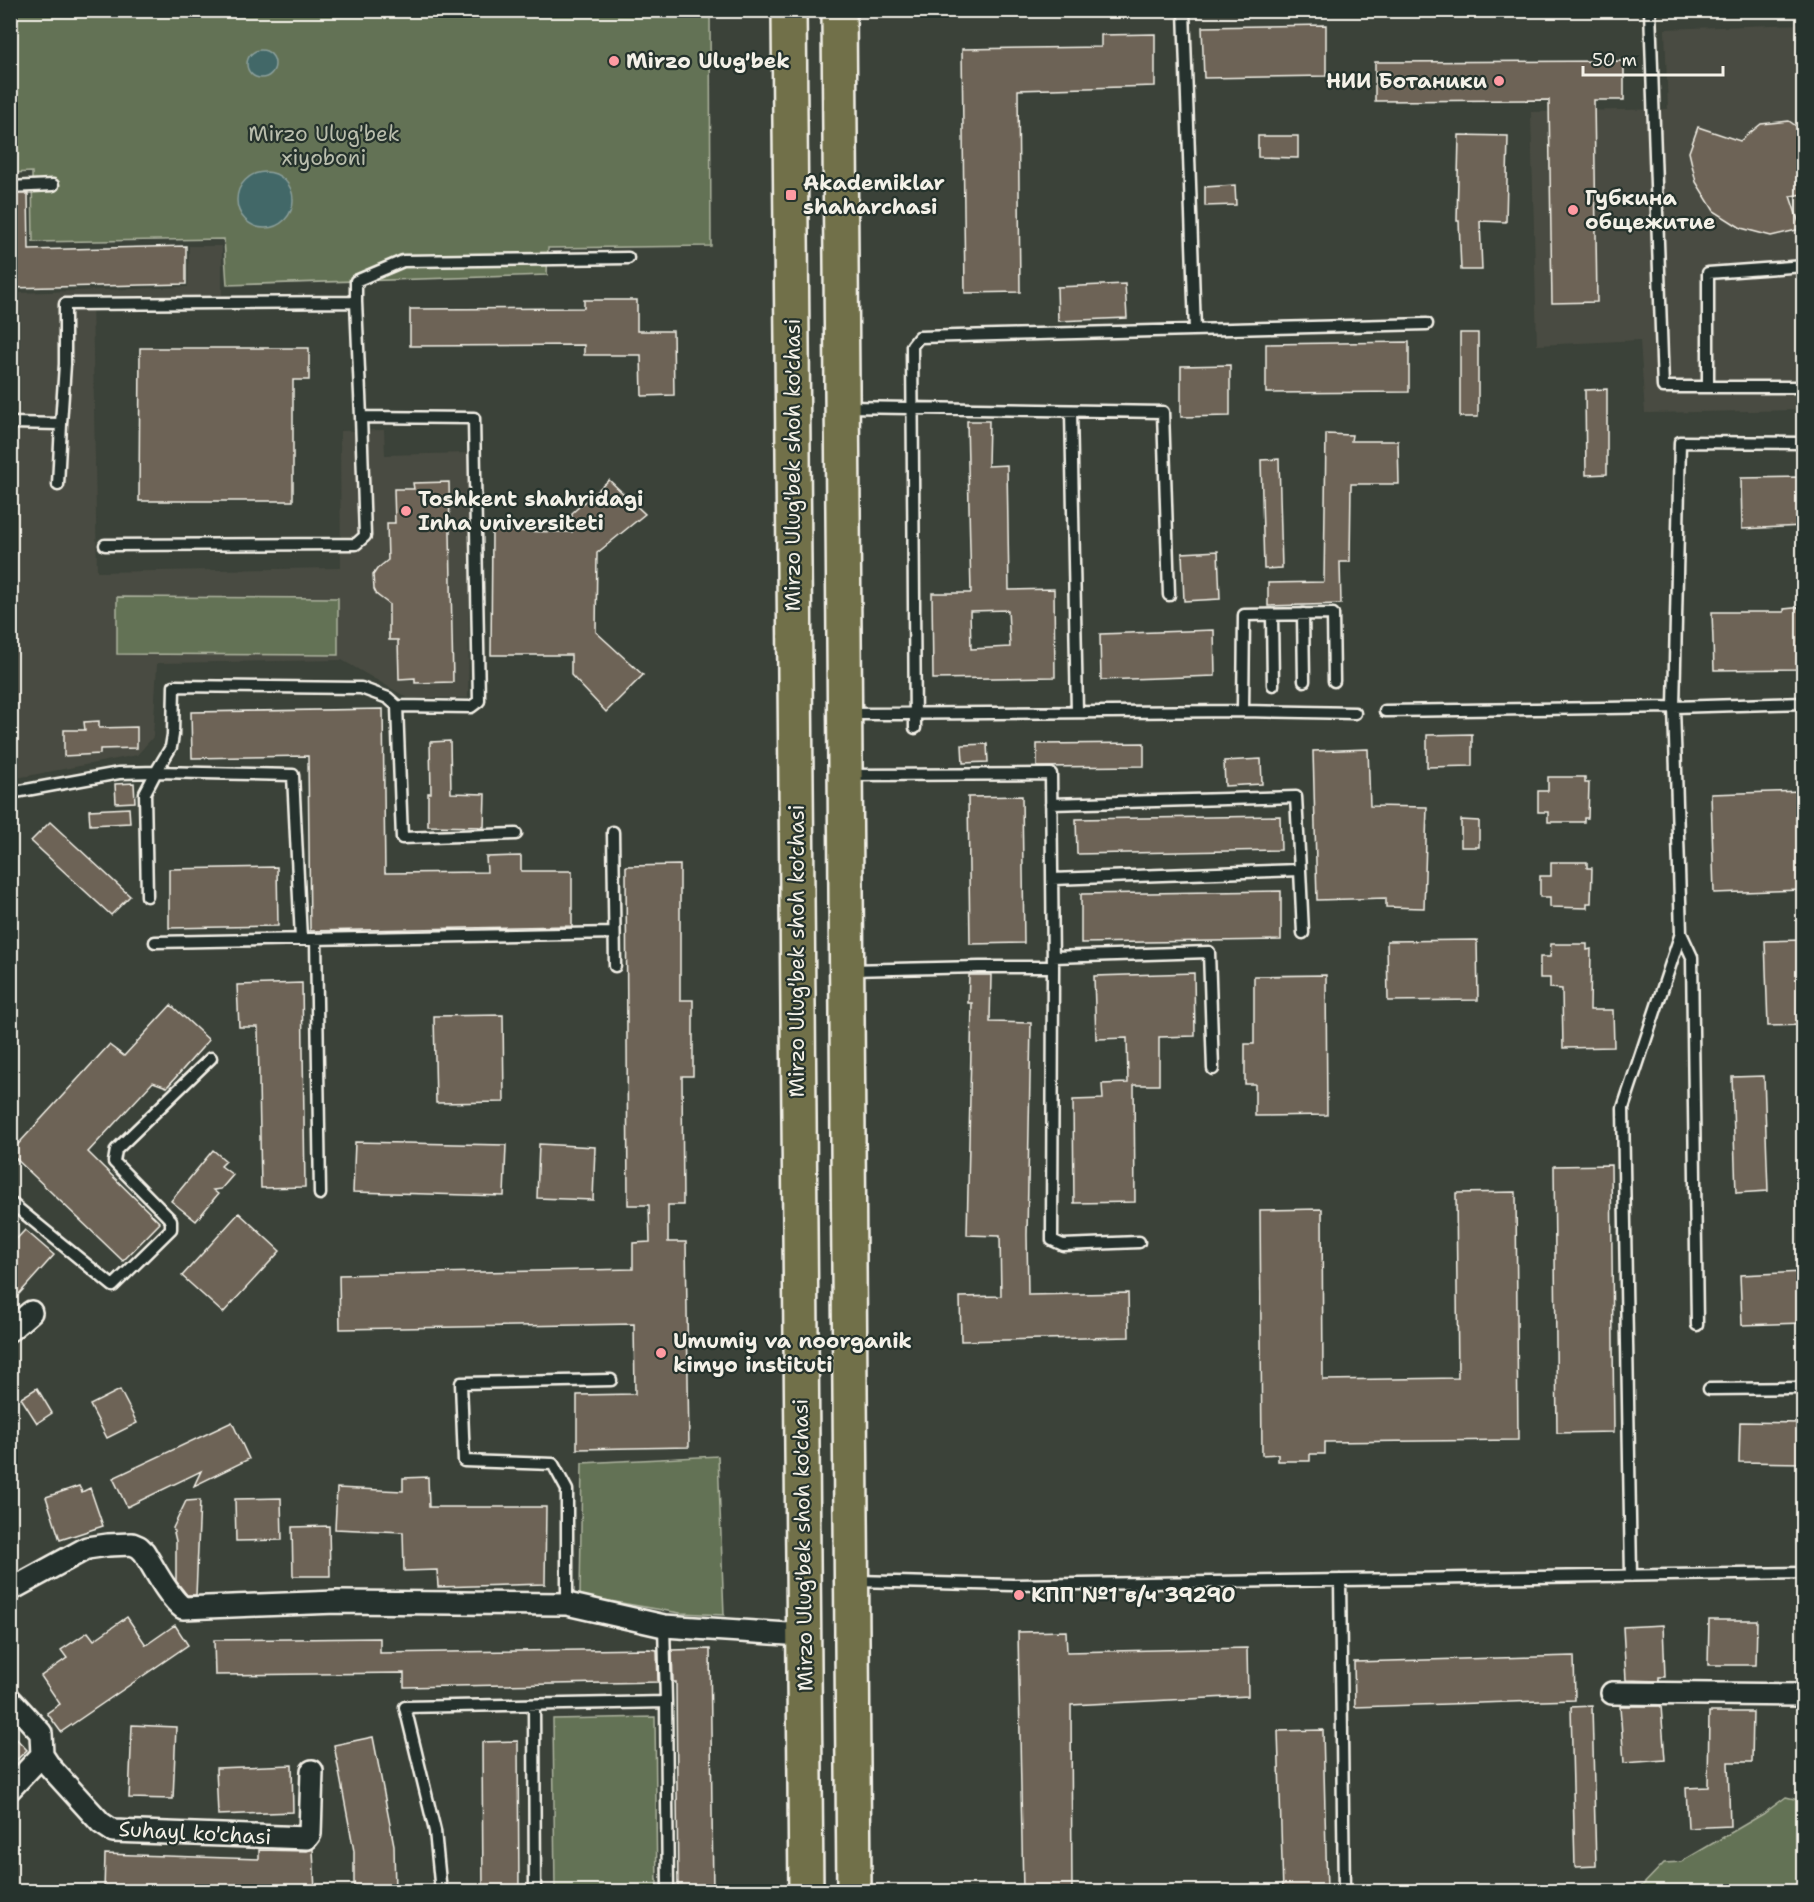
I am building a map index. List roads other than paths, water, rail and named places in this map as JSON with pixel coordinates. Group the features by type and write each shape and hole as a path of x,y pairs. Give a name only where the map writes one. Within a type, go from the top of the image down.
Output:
{"main road":[{"name":"Mirzo Ulug'bek shoh ko'chasi","path":"789,10 806,1892"},
{"path":"839,10 854,1892"},
{"path":"839,70 863,10"},
{"path":"803,1582 852,1581"}],"street":[{"path":"10,1330 31,1312"},
{"path":"10,1590 87,1548 132,1544 144,1552 171,1595 183,1608 336,1602 567,1604 664,1626 803,1635"},
{"path":"1612,1693 1803,1695"},
{"name":"Suhayl ko'chasi","path":"10,1699 41,1733 42,1755 50,1767 101,1823 113,1832 307,1838 310,1834 312,1771"},
{"path":"10,1789 42,1755"}],"lane":[{"path":"1184,10 1195,330"},
{"path":"1650,10 1663,387 1803,387"},
{"path":"10,187 53,185"},
{"path":"105,545 356,544 365,536 356,281 403,261 628,258"},
{"path":"1708,387 1708,273 1803,266"},
{"path":"58,485 65,364 65,304 356,302"},
{"path":"915,728 912,346 919,338 1427,324"},
{"path":"842,407 1163,412 1169,595"},
{"path":"1071,411 1077,712"},
{"path":"147,896 145,793 171,747 174,686 361,688 388,698 397,706 471,707 479,701 474,418 361,417"},
{"path":"10,423 61,424"},
{"path":"1631,1576 1623,1108 1681,933 1674,707 1680,442 1803,443"},
{"path":"1303,614 1304,681"},
{"path":"1243,711 1244,615 1333,614 1334,681"},
{"path":"1272,615 1272,685"},
{"path":"1385,711 1803,703"},
{"path":"397,706 402,838 516,834"},
{"path":"844,714 1243,711 1355,713"},
{"path":"10,793 119,773 293,775 301,939"},
{"path":"845,776 1051,774 1052,1240 1063,1245 1139,1242"},
{"path":"1051,804 1296,796 1303,933"},
{"path":"613,832 615,966"},
{"path":"1052,879 1300,870"},
{"path":"155,942 614,933"},
{"path":"1681,933 1692,957 1697,1325"},
{"path":"316,939 320,1194"},
{"path":"847,970 980,967 1209,952 1213,1069"},
{"path":"10,1202 114,1286 171,1229 171,1220 114,1162 116,1150 211,1058"},
{"path":"567,1604 567,1490 554,1464 464,1461 461,1383 610,1380"},
{"path":"1709,1389 1803,1388"},
{"path":"852,1581 1013,1585 1803,1573"},
{"path":"1340,1580 1344,1892"},
{"path":"664,1626 668,1892"},
{"path":"441,1892 435,1831 405,1707 666,1702"},
{"path":"534,1706 535,1892"}],"water":[{"path":"261,50 271,54 275,64 271,74 261,78 251,74 247,64 251,54"},
{"path":"265,172 280,177 288,185 293,200 288,215 280,223 265,228 250,223 242,215 237,200 242,185 250,177"}],"place":[{"name":"Mirzo Ulug'bek","path":"614,61"},
{"name":"НИИ Ботаники","path":"1499,81"},
{"name":"Akademiklar shaharchasi","path":"791,195"},
{"name":"Губкина общежитие","path":"1573,210"},
{"name":"Toshkent shahridagi Inha universiteti","path":"406,511"},
{"name":"Umumiy va noorganik kimyo instituti","path":"661,1353"},
{"name":"КПП №1 в/ч 39290","path":"1019,1595"}],"park label":[{"name":"Mirzo Ulug'bek xiyoboni","path":"324,146"}]}
